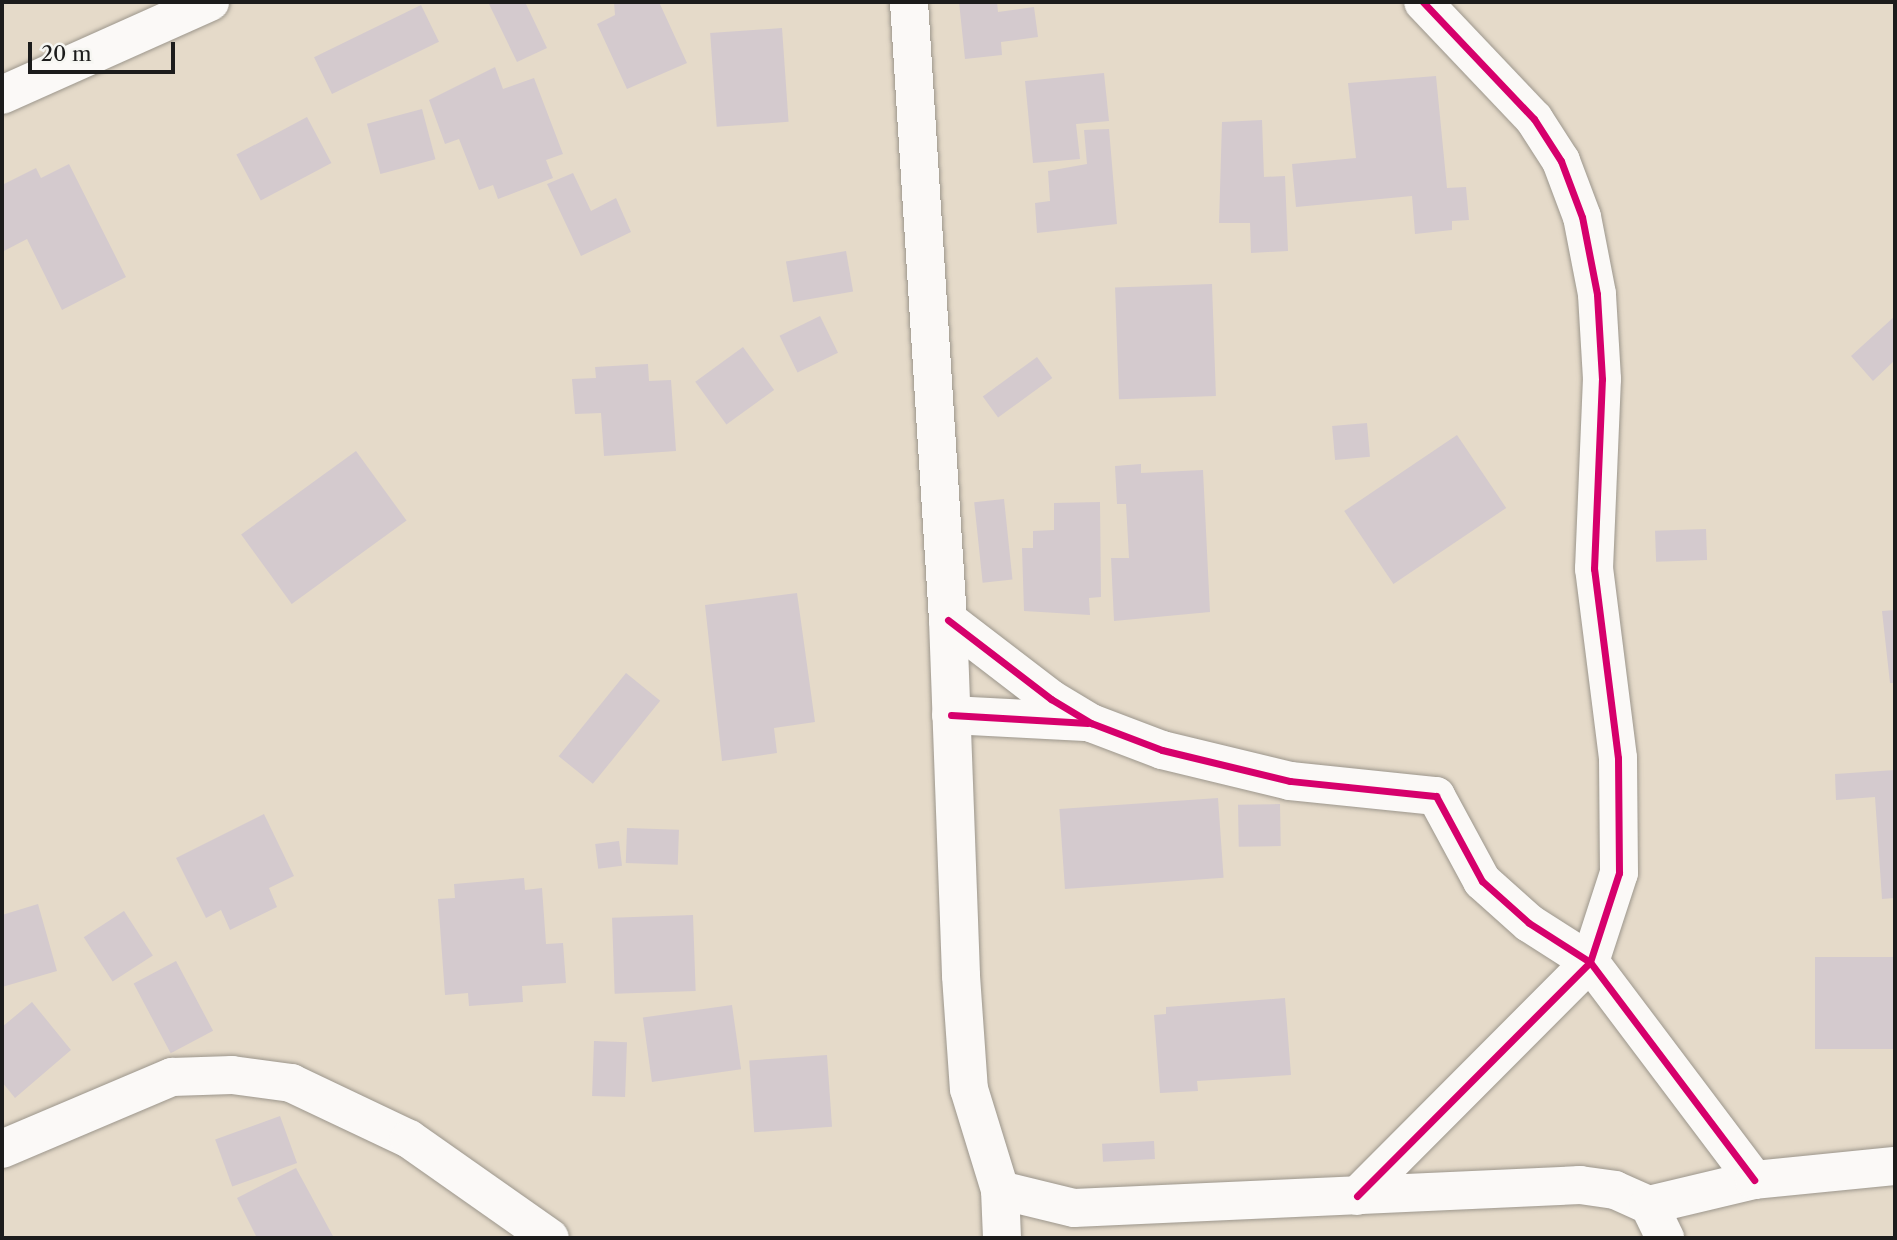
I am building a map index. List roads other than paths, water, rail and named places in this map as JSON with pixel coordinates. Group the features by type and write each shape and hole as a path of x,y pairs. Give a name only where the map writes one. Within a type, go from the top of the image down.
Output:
{"street":[{"path":"2,94 211,2"},
{"path":"909,2 948,620 969,1089 1000,1189 1000,1237"},
{"path":"1357,1196 1590,962 1619,873 1621,815 1594,569 1602,379 1597,294 1582,217 1561,161 1534,119 1423,2"},
{"path":"948,620 1016,677 1091,723 1238,771 1424,790 1447,808 1482,881 1529,923 1590,962 1754,1180"},
{"path":"951,715 1091,723"},
{"path":"2,1149 172,1077 232,1075 291,1083 410,1139 550,1238"},
{"path":"1000,1189 1074,1208 1580,1185 1615,1190 1649,1205 1754,1180 1895,1166"},
{"path":"1649,1205 1665,1238"}]}
